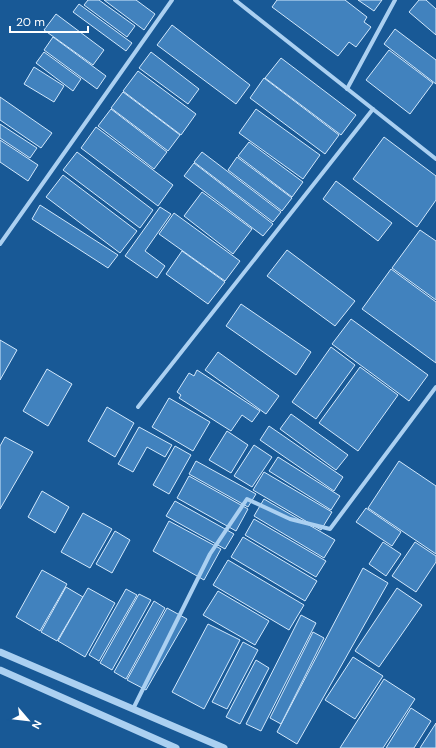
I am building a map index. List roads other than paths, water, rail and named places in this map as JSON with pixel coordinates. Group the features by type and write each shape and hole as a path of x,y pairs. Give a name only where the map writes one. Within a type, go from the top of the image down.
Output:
{"street":[{"path":"0,244 172,0"},
{"path":"235,0 436,159"},
{"path":"347,89 395,0"},
{"path":"138,407 373,109"},
{"path":"133,709 210,554 247,499 290,519 330,529 436,387"},
{"path":"0,652 224,748"},
{"path":"0,670 176,748"}]}
